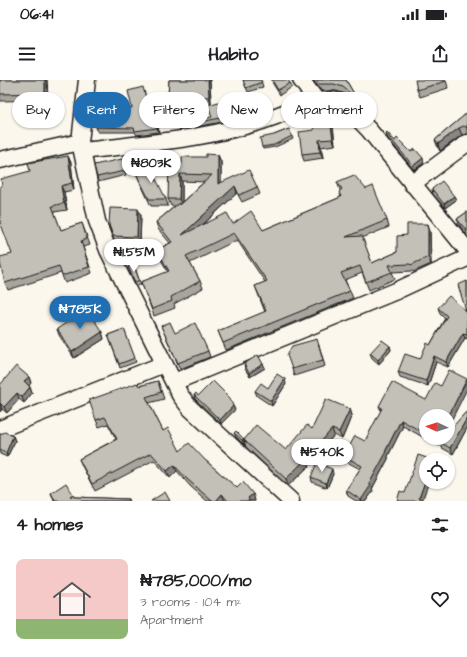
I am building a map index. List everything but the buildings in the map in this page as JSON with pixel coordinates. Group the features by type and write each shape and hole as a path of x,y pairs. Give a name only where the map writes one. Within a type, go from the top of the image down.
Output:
{"street":[{"path":"88,80 81,147 93,207 108,250 164,364 190,408 291,501"},
{"path":"301,80 310,92"},
{"path":"0,160 81,147 201,136 260,122 281,114"},
{"path":"367,128 467,250"},
{"path":"412,184 467,143"},
{"path":"174,382 396,291 467,258"},
{"path":"0,429 164,364"}]}
